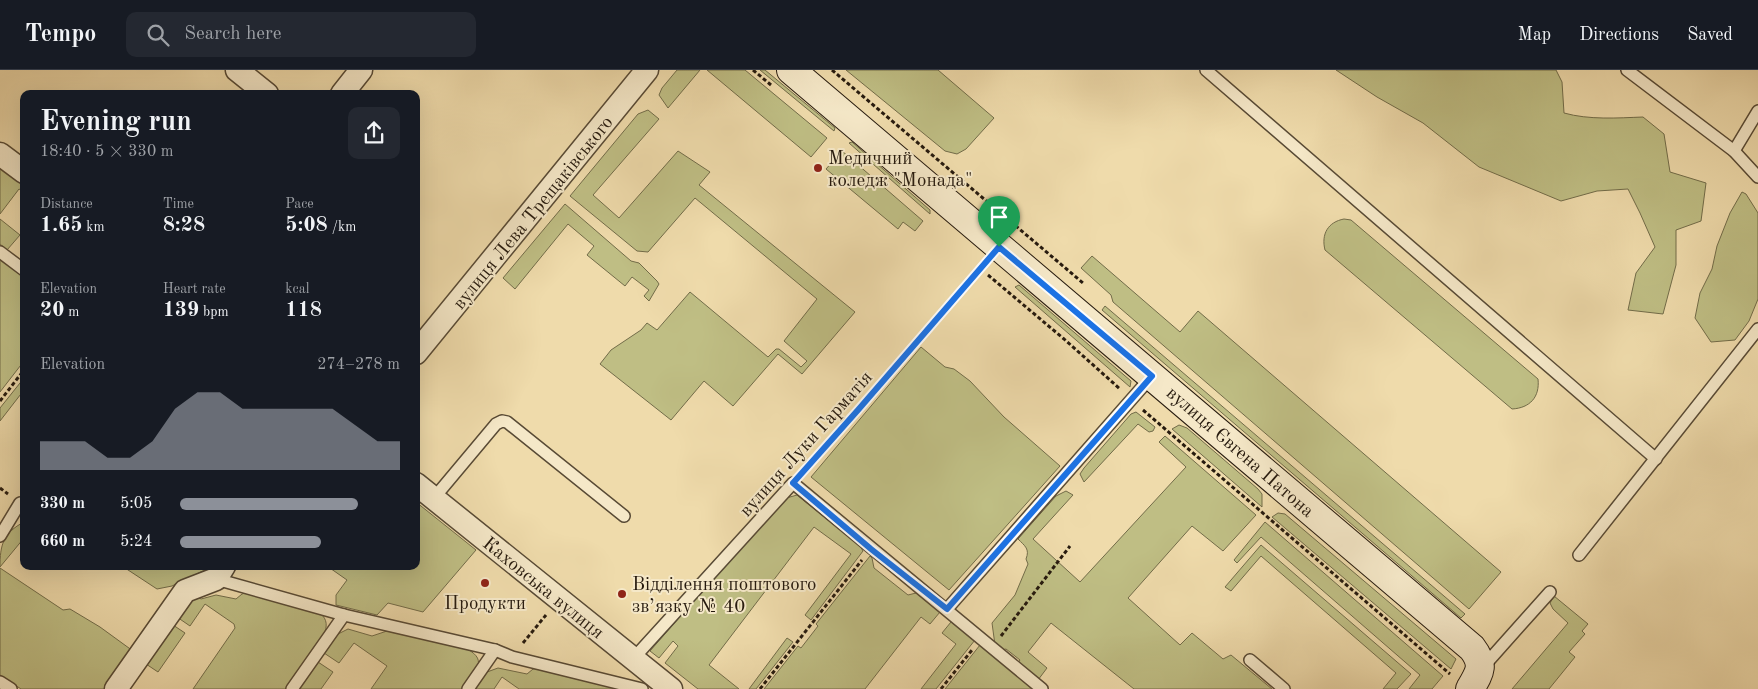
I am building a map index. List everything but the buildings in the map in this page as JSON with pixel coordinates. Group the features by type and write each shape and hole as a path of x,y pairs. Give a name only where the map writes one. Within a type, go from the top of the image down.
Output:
{"street":[{"path":"237,70 262,90"},
{"path":"345,90 361,70"},
{"name":"вулиця Лева Трещаківського","path":"420,348 647,70"},
{"name":"вулиця Євгена Патона","path":"791,70 1472,648 1479,658 1467,678"},
{"path":"0,154 20,169"},
{"name":"Каховська вулиця","path":"420,487 671,689"},
{"path":"116,689 184,591 220,573"}],"lane":[{"path":"1206,70 1656,458"},
{"path":"1627,70 1734,151 1758,177"},
{"path":"1734,151 1758,111"},
{"path":"0,252 20,267"},
{"path":"1579,555 1758,330"},
{"path":"947,609 1152,376"},
{"path":"434,498 496,424 507,422 624,516"},
{"path":"793,483 1042,689"},
{"name":"вулиця Луки Гарматія","path":"633,659 793,483"},
{"path":"0,536 20,503"},
{"path":"220,573 344,615 495,650 512,657 642,689"},
{"path":"1467,678 1550,592"},
{"path":"292,689 344,615"},
{"path":"468,689 495,650"},
{"path":"1250,660 1284,689"},
{"path":"0,682 11,689"}],"path":[{"name":"вулиця Луки Гарматія","path":"793,483 999,247"},
{"path":"988,275 1132,400 1467,678"},
{"path":"0,401 20,375"},
{"path":"992,648 1070,546"},
{"path":"760,689 871,549"},
{"path":"512,657 559,598"},
{"path":"941,689 982,638"}],"shaded area":[{"path":"677,70 700,70 668,108 659,95 662,88"},
{"path":"707,70 745,70 827,138 811,157"},
{"path":"760,70 765,70 835,128 834,131"},
{"path":"846,70 938,70 994,118 966,149 957,154 945,151"},
{"path":"1336,70 1556,70 1562,82 1564,113 1593,118 1643,117 1664,134 1670,172 1706,183 1701,221 1676,230 1676,265 1663,314 1628,310 1636,273 1655,247 1628,189 1597,191 1561,201 1479,167 1423,123 1377,97"},
{"path":"648,110 659,119 593,195 619,218 678,151 710,172 699,185 855,312 802,374 778,354 733,406 704,381 671,420 600,364 611,350 641,330 647,323 657,330 690,292 768,357 776,349 779,349 801,367 807,361 784,341 817,299 695,198 648,252 637,251 570,196 638,114"},
{"path":"852,142 930,210 930,214 849,143"},
{"path":"842,151 923,221 915,231 903,222 898,229 826,169"},
{"path":"0,160 20,176 20,190 0,214"},
{"path":"1742,192 1746,194 1758,213 1758,299 1749,321 1735,340 1711,342 1695,318 1700,293 1712,269 1717,246 1730,213"},
{"path":"565,204 631,261 639,263 657,281 659,284 649,301 644,296 649,290 632,277 625,286 587,255 594,246 568,224 515,289 503,278"},
{"path":"0,219 20,235 7,250 0,244"},
{"path":"1344,219 1351,220 1538,379 1537,391 1529,404 1512,409 1325,250 1324,239 1327,230 1334,223"},
{"path":"1092,256 1180,332 1198,311 1501,572 1469,609 1113,302 1111,295 1081,268"},
{"path":"0,258 20,273 20,366 0,392"},
{"path":"1019,285 1131,381 1130,387 1015,287"},
{"path":"1105,306 1465,614 1461,618 1102,310"},
{"path":"921,347 945,367 954,369 970,381 1004,417 1060,466 949,590 811,477"},
{"path":"20,383 20,395 0,421 0,408"},
{"path":"1136,412 1155,427 1153,431 1149,432 1138,424 1084,482 1080,474 1084,468 1131,414"},
{"path":"1179,425 1187,428 1258,489 1262,494 1262,507 1172,429"},
{"path":"1165,436 1256,515 1223,551 1192,526 1128,598 1180,645 1192,633 1223,659 1231,655 1272,689 1134,689 1051,623 1028,652 1047,668 1038,680 1017,664 1020,660 1006,649 1002,650 995,645 992,623 1015,595 1028,564 1026,559 1027,550 1018,539 1056,496 1066,491 1073,495 1033,539 1080,582 1186,467 1159,442"},
{"path":"797,495 860,546 863,551 811,620 805,615 851,554 814,527 709,665 739,689 698,689 665,663 678,646 673,641 659,658 650,651 783,499"},
{"path":"420,505 476,550 423,612 388,603 377,615 336,605 336,595 347,580 333,570 420,570"},
{"path":"1278,513 1285,514 1456,659 1451,669 1272,517"},
{"path":"1265,522 1443,676 1432,689 1409,689 1420,675 1261,537 1237,563 1234,560"},
{"path":"20,524 20,543 0,567 4,540"},
{"path":"1261,545 1411,674 1397,689 1383,689 1396,673 1261,556 1231,591 1225,587"},
{"path":"870,556 874,568 908,595 916,593 940,612 930,624 921,617 865,689 764,689 798,646 801,648 818,626 816,624"},
{"path":"0,568 63,610 70,609 100,627 133,651 105,689 21,689 0,675"},
{"path":"128,570 205,570 172,586 157,589"},
{"path":"248,592 298,605 320,613 326,623 324,635 286,689 193,689 235,628 234,624 205,604 190,626 174,615 192,593 201,599 216,595 236,599"},
{"path":"1554,596 1588,624 1582,631 1585,634 1569,652 1575,657 1549,689 1512,689 1568,623 1553,609 1550,603"},
{"path":"951,622 975,640 936,689 921,689 956,644 942,633"},
{"path":"170,623 185,633 158,672 143,662"},
{"path":"348,629 372,636 390,630 467,649 477,658 477,668 463,689 371,689 387,666 354,643 339,663 324,653 336,635"},
{"path":"787,638 793,642 756,689 749,689"},
{"path":"980,645 1034,689 945,689"},
{"path":"318,662 333,672 321,689 299,689"},
{"path":"498,668 527,674 533,669 541,668 618,689 519,689 502,677 494,689 474,689 487,672"}],"place":[{"name":"Медичний коледж \"Монада\"","path":"818,168"},
{"name":"Продукти","path":"485,583"},
{"name":"Відділення поштового зв’язку № 40","path":"622,594"}],"route":[{"path":"999,247 1152,376 947,609 871,549 793,483 999,247"}]}
